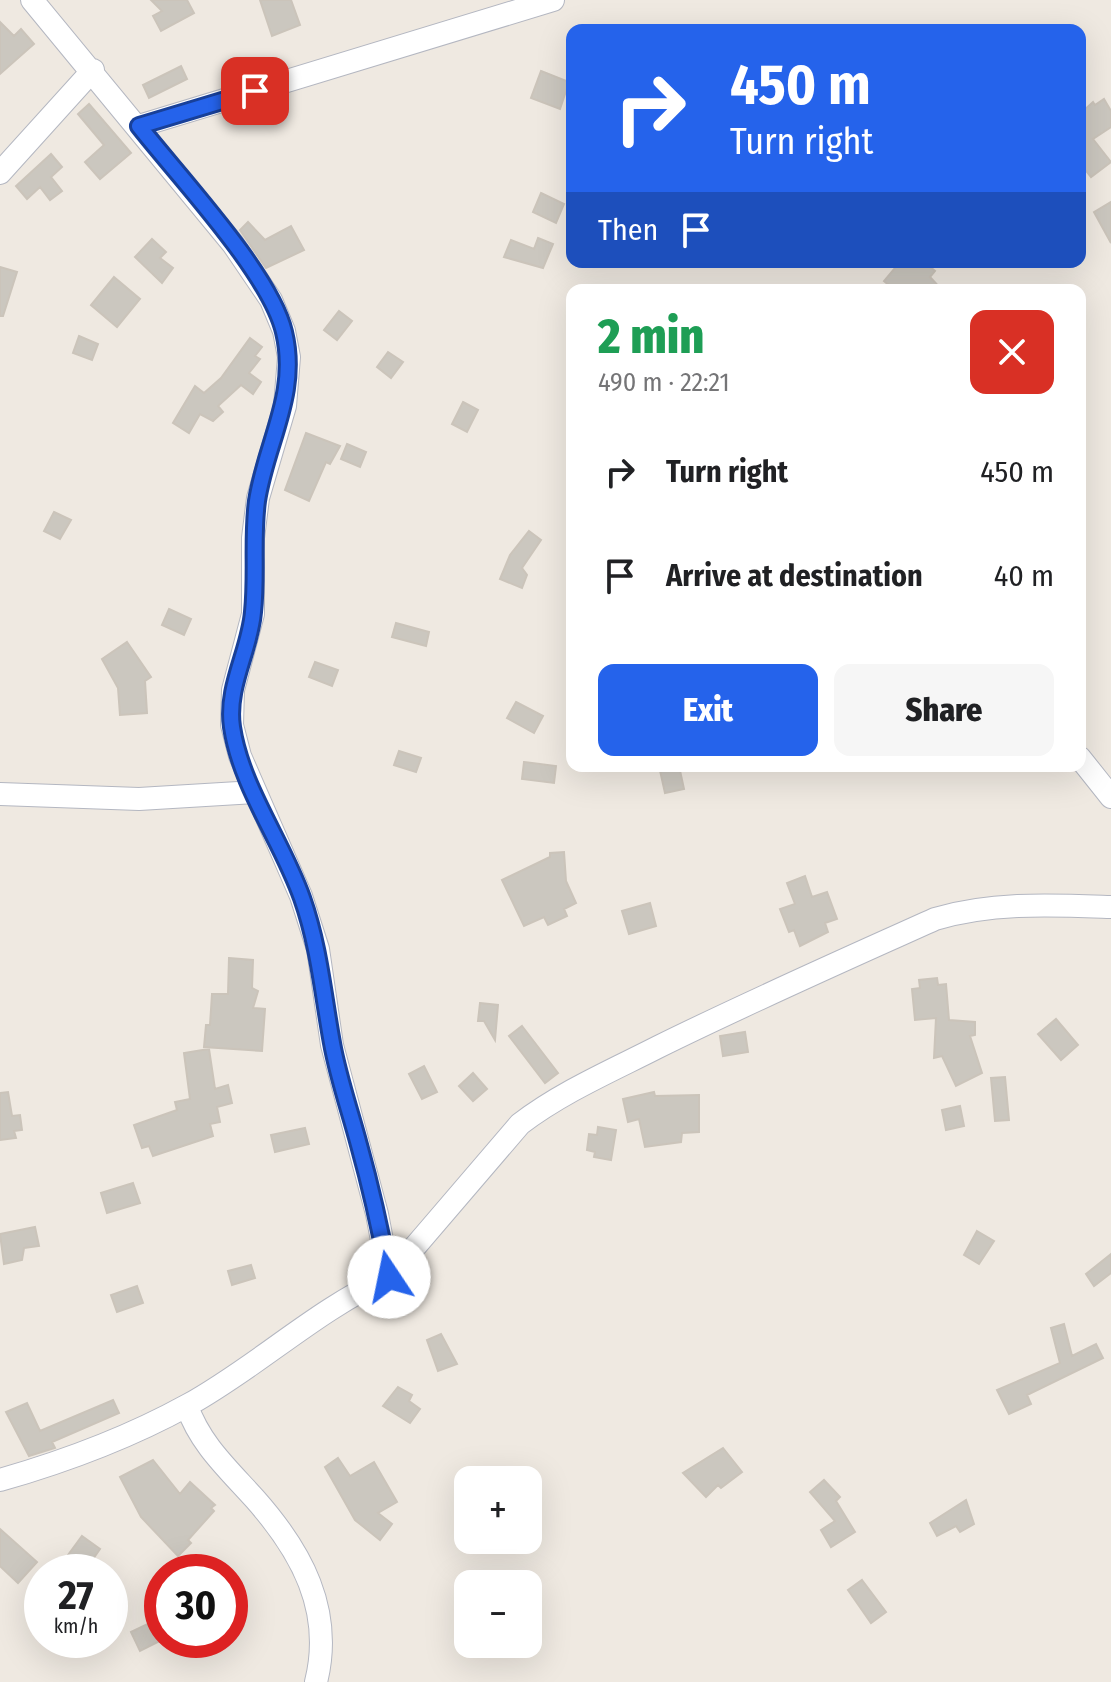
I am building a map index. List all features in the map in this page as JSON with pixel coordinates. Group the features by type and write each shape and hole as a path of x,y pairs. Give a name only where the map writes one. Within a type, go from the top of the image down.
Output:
{"street":[{"path":"32,0 139,126 241,255 279,315 286,344 285,406 258,498 253,538 253,614 233,690 232,725 255,792 301,896 318,949 332,1045 377,1214 389,1277"},
{"path":"139,126 553,0"},
{"path":"0,173 93,70"},
{"path":"1086,766 1111,797"},
{"path":"0,794 139,799 255,792"},
{"path":"0,1480 76,1456 187,1406 319,1320 353,1293 389,1277 520,1124 541,1108 607,1073 737,1008 935,919 962,911 1010,906 1111,907"},
{"path":"187,1406 194,1426 208,1448 289,1540 312,1584 322,1631 316,1682"}],"building":[{"path":"151,0 187,0 194,13 161,31 153,16 162,11"},
{"path":"260,0 291,0 300,25 272,36"},
{"path":"0,22 14,36 21,29 34,44 0,74"},
{"path":"256,60 259,74 227,81 224,66"},
{"path":"181,66 187,79 149,98 143,85"},
{"path":"541,71 566,81 560,109 531,98"},
{"path":"1104,99 1111,111 1111,127 1093,139 1111,162 1091,177 1086,171 1086,108 1093,102 1095,105"},
{"path":"89,104 131,153 100,179 85,162 104,145 78,114"},
{"path":"51,154 62,167 51,177 62,191 50,200 40,187 27,199 16,186"},
{"path":"541,193 564,204 556,223 533,212"},
{"path":"1111,202 1111,243 1094,212"},
{"path":"248,222 265,240 291,226 304,250 266,268 240,230"},
{"path":"538,238 553,244 543,268 504,257 511,240 534,249"},
{"path":"152,239 166,252 160,258 173,268 162,283 135,257"},
{"path":"0,267 17,272 3,316 0,316"},
{"path":"895,268 931,268 935,271 930,277 936,284 888,284 884,281"},
{"path":"114,277 140,299 117,327 91,305"},
{"path":"339,311 352,321 337,340 324,330"},
{"path":"79,336 98,344 92,360 73,353"},
{"path":"250,338 262,347 255,356 260,359 249,373 261,382 253,394 241,385 218,406 223,412 213,421 200,414 189,433 173,423 195,386 204,393 221,378"},
{"path":"388,352 403,362 391,378 377,367"},
{"path":"463,402 478,410 467,432 452,424"},
{"path":"306,433 340,446 330,464 326,462 309,501 285,490"},
{"path":"347,444 366,452 360,467 341,459"},
{"path":"54,512 71,520 60,539 44,531"},
{"path":"529,531 541,540 522,568 527,575 522,588 500,579 510,555"},
{"path":"169,609 191,619 184,635 162,625"},
{"path":"396,623 429,632 426,646 392,637"},
{"path":"127,642 151,677 145,681 147,713 120,715 118,688 102,659"},
{"path":"315,662 338,670 332,686 309,677"},
{"path":"516,702 543,716 534,733 507,718"},
{"path":"399,751 421,758 416,772 394,765"},
{"path":"524,762 556,766 554,783 522,779"},
{"path":"660,772 680,772 684,789 665,793"},
{"path":"564,852 566,881 576,903 564,909 567,916 548,925 544,917 524,926 502,880 550,857 550,853"},
{"path":"805,876 812,897 827,892 837,919 825,923 828,932 800,946 794,930 789,932 780,909 795,904 787,883"},
{"path":"650,903 656,926 629,934 622,911"},
{"path":"229,958 253,960 252,988 258,991 253,1008 265,1009 262,1051 204,1047 206,1025 210,1025 212,994 228,994"},
{"path":"937,978 938,985 946,984 949,1020 975,1022 975,1035 970,1036 982,1073 956,1086 942,1056 934,1058 936,1018 915,1020 912,989 920,988 919,980"},
{"path":"480,1003 498,1005 495,1040 484,1021 478,1021"},
{"path":"1056,1019 1078,1045 1061,1060 1038,1034"},
{"path":"522,1026 558,1073 545,1083 509,1036"},
{"path":"745,1032 748,1052 723,1056 720,1036"},
{"path":"209,1049 215,1089 228,1085 232,1103 217,1107 220,1122 210,1124 213,1136 153,1156 149,1146 142,1148 134,1125 177,1110 175,1102 190,1099 184,1053"},
{"path":"424,1066 437,1092 422,1099 409,1074"},
{"path":"473,1073 487,1089 473,1101 459,1086"},
{"path":"1005,1077 1009,1120 995,1121 991,1078"},
{"path":"8,1092 12,1116 20,1115 22,1130 14,1131 16,1138 0,1140 0,1093"},
{"path":"654,1092 655,1096 699,1095 699,1132 682,1133 681,1142 645,1147 639,1119 628,1122 623,1099"},
{"path":"960,1106 964,1126 946,1130 942,1110"},
{"path":"598,1127 616,1130 611,1160 594,1157 595,1152 587,1150 589,1134 597,1135"},
{"path":"305,1128 309,1144 275,1152 271,1135"},
{"path":"133,1183 140,1203 107,1213 101,1193"},
{"path":"35,1227 39,1246 24,1248 22,1260 4,1264 0,1234"},
{"path":"977,1231 994,1241 979,1264 964,1255"},
{"path":"1111,1254 1111,1273 1094,1286 1086,1274"},
{"path":"251,1265 255,1278 232,1285 228,1271"},
{"path":"137,1286 143,1303 117,1312 111,1295"},
{"path":"1064,1324 1072,1356 1096,1344 1103,1358 1027,1395 1031,1404 1009,1414 997,1390 1060,1363 1051,1328"},
{"path":"441,1334 457,1364 438,1371 427,1340"},
{"path":"398,1387 412,1395 409,1401 420,1409 410,1423 383,1406"},
{"path":"113,1400 119,1413 52,1442 55,1448 29,1456 6,1412 27,1403 40,1431"},
{"path":"723,1448 742,1472 721,1488 718,1485 706,1497 683,1473"},
{"path":"338,1458 350,1476 374,1462 397,1502 378,1513 392,1524 380,1540 355,1520 325,1467"},
{"path":"153,1460 180,1494 190,1482 215,1505 211,1508 214,1511 188,1540 191,1543 176,1554 141,1517 120,1477"},
{"path":"824,1480 840,1497 836,1501 855,1532 831,1547 821,1530 835,1521 810,1492"},
{"path":"966,1500 974,1524 960,1532 956,1526 937,1536 930,1523"},
{"path":"0,1529 28,1554 24,1554 24,1576 18,1583 0,1566"},
{"path":"82,1536 100,1549 96,1554 69,1554"},
{"path":"862,1580 886,1612 871,1623 848,1590"},
{"path":"144,1626 144,1649 140,1651 131,1632"}],"route":[{"path":"255,91 139,126 233,244 271,300 284,331 289,357 285,406 258,498 253,538 253,614 233,690 232,725 240,756 301,896 318,949 332,1045 377,1214 389,1277"}]}
